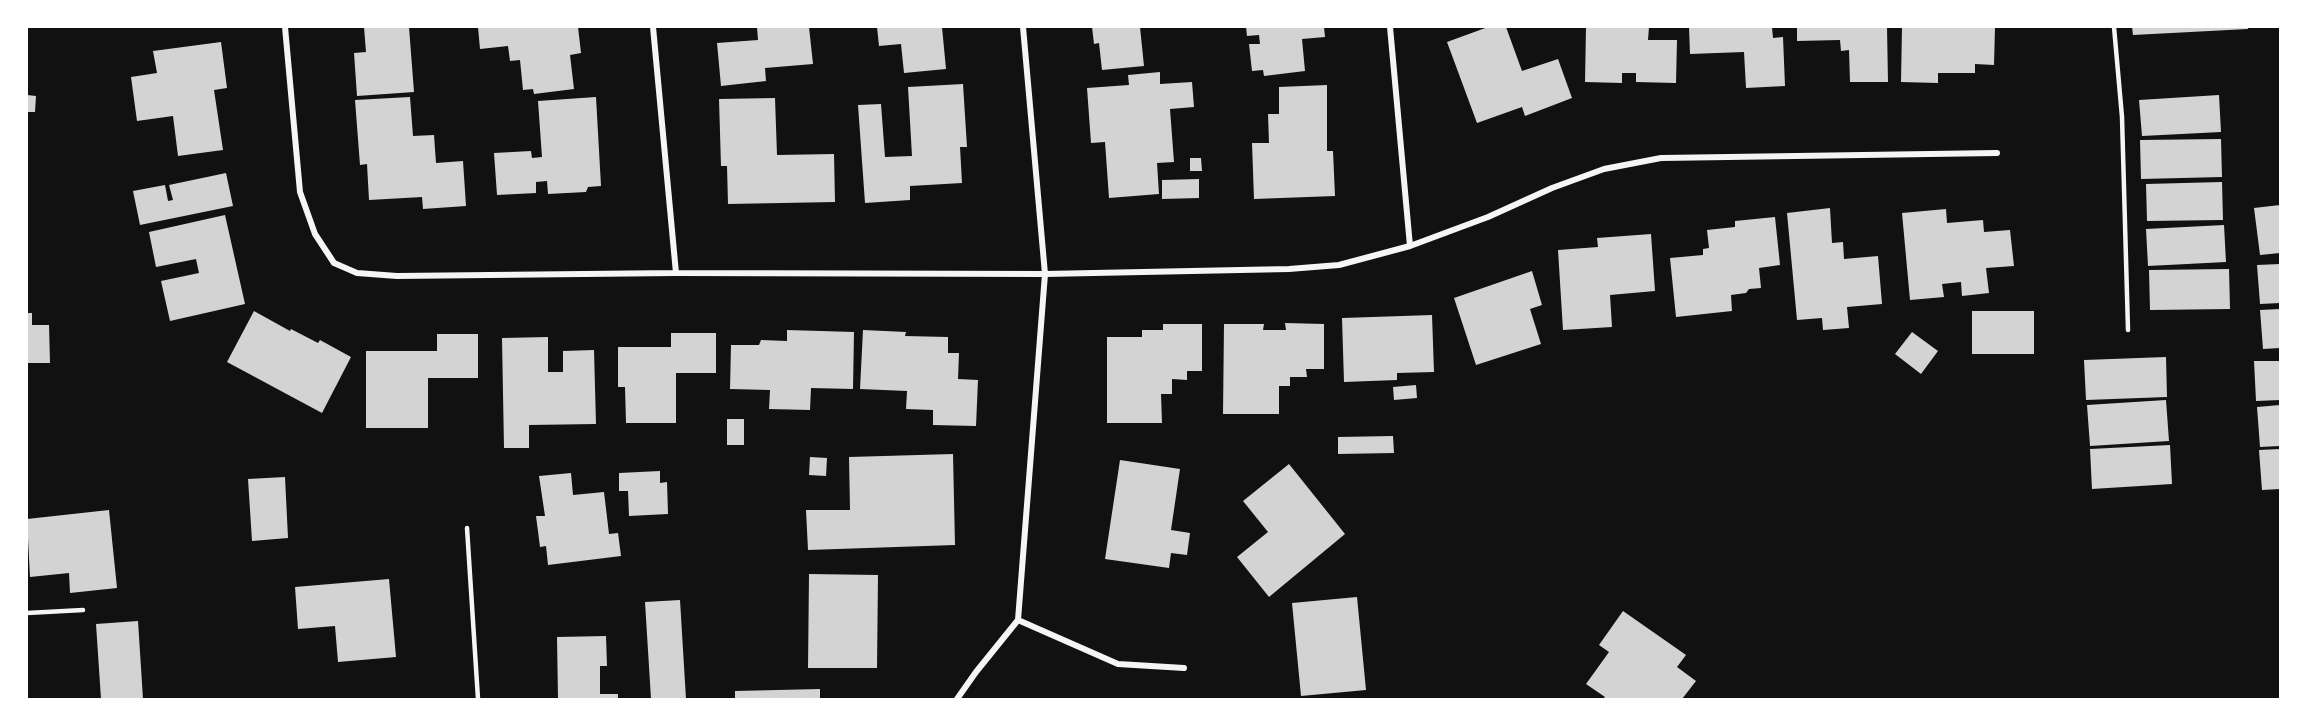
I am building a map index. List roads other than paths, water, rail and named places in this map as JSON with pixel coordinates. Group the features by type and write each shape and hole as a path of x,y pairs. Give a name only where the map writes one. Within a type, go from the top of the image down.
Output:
{"street":[{"path":"285,27 300,192 315,234 334,263 357,273 397,276 676,273 1045,274 1289,269 1339,265 1410,246 1488,217 1552,188 1604,169 1661,158 1997,153"},
{"path":"653,27 676,273"},
{"path":"957,699 1018,620 1045,274 1023,27"},
{"path":"1390,27 1410,246"},
{"path":"1018,620 1118,664 1184,668"}],"lane":[{"path":"2114,27 2122,117 2128,330"},
{"path":"467,528 478,699"},
{"path":"27,613 83,610"}]}
